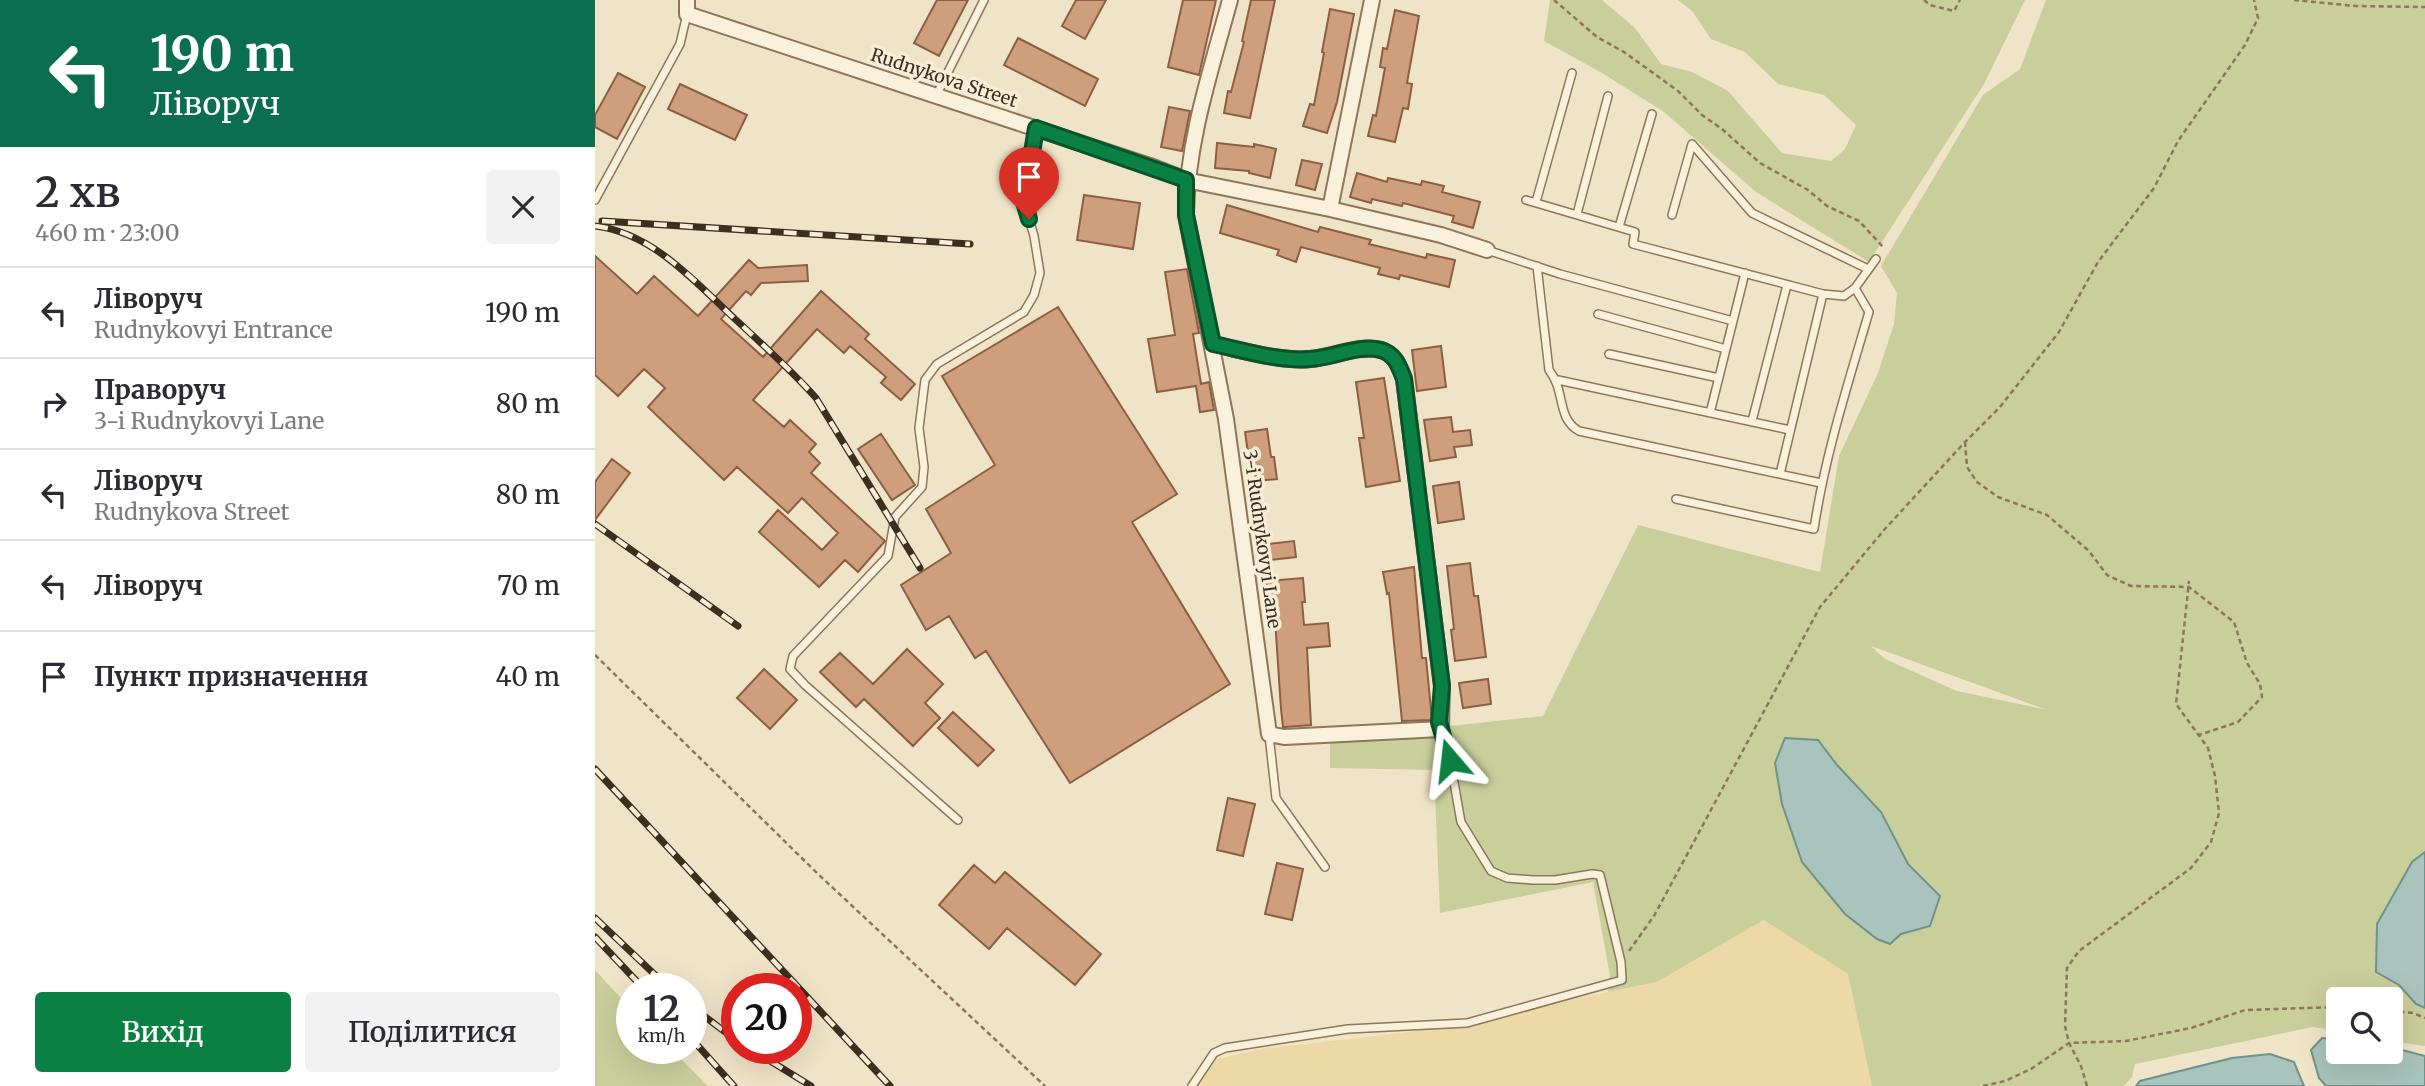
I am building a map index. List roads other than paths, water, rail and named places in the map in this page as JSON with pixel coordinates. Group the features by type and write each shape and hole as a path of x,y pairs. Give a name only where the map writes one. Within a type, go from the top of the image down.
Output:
{"street":[{"name":"3-i Rudnykovyi Lane","path":"1230,0 1196,128 1186,180 1186,215 1226,419 1269,734"},
{"path":"1330,209 1373,0"},
{"name":"Rudnykova Street","path":"687,7 936,96 1186,180 1330,209 1441,235 1487,250"},
{"path":"1213,344 1309,360 1368,349 1380,350 1392,355 1399,364 1404,379 1442,686 1441,729 1284,737 1269,734"}],"lane":[{"path":"936,96 984,0"},
{"path":"595,200 680,44 687,7"},
{"path":"1536,202 1572,73"},
{"path":"1577,215 1608,96"},
{"path":"1619,227 1652,114"},
{"path":"958,820 790,669 793,656 888,556 895,517 922,487 925,467 919,428 925,380 937,364 1024,312 1034,295 1040,273 1034,236 1024,202 1036,128"},
{"path":"1672,215 1692,144 1752,214 1868,269"},
{"path":"1526,200 1635,232 1633,244 1823,295 1844,296 1855,288 1876,259"},
{"path":"1487,250 1733,321"},
{"path":"1537,266 1549,370 1557,380 1569,425 1579,431 1821,483"},
{"path":"1710,413 1745,274"},
{"path":"1752,421 1787,285"},
{"path":"1676,499 1814,529 1831,439 1869,312 1855,288"},
{"path":"1780,474 1823,295"},
{"path":"1598,314 1726,349"},
{"path":"1609,354 1719,378"},
{"path":"1557,380 1790,430"},
{"path":"1192,1086 1214,1054 1225,1048 1347,1028 1467,1023 1622,980 1621,962 1600,875 1533,880 1507,878 1491,871 1461,822 1450,760 1441,729"},
{"path":"1269,734 1276,798 1325,867"}],"water":[{"path":"1785,738 1818,740 1837,765 1881,812 1908,864 1940,896 1930,926 1901,934 1890,944 1877,939 1845,914 1802,862 1782,804 1775,763"},
{"path":"2425,852 2425,1008 2416,1004 2403,987 2376,972 2377,924 2412,862"},
{"path":"2322,1038 2326,1038 2326,1064 2403,1064 2403,1050 2425,1056 2425,1086 2326,1086 2319,1078 2311,1050"},
{"path":"2270,1054 2294,1062 2304,1086 2136,1086 2140,1081 2232,1058"}],"railway":[{"path":"602,221 970,244"},
{"path":"595,226 636,238 672,261 816,398 920,568"},
{"path":"595,524 738,626"},
{"path":"595,769 890,1086"},
{"path":"595,918 653,973"},
{"path":"595,937 629,973"},
{"path":"707,1018 721,1029"},
{"path":"707,1056 734,1086"},
{"path":"775,1064 811,1086"}]}
